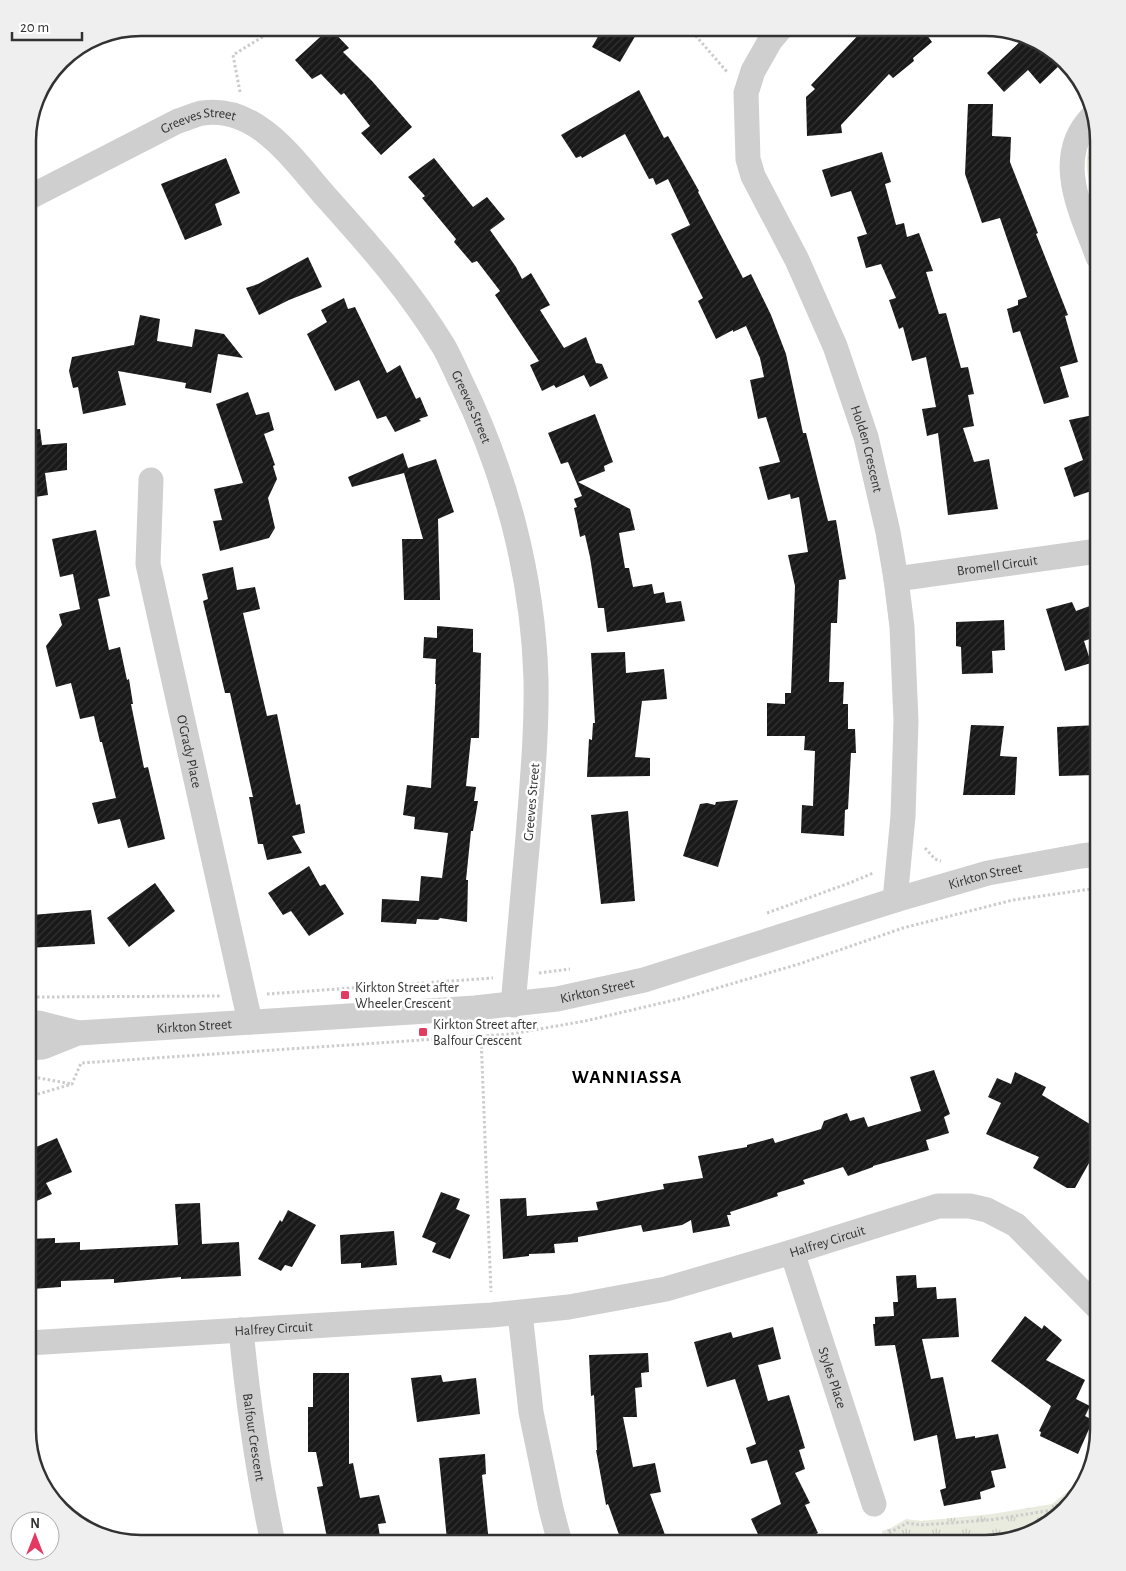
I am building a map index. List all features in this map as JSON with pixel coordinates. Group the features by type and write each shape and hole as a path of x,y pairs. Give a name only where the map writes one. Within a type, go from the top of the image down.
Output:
{"street":[{"name":"Holden Crescent","path":"774,36 753,71 746,93 748,159 750,168 797,260 835,346 866,437 888,532 896,580 902,627 906,721 903,816 895,900"},
{"name":"Greeves Street","path":"36,194 178,121 202,113 228,114 252,122 274,139 382,259 404,287 444,348 478,416 504,488 523,563 534,640 536,680 535,759 513,1005"},
{"path":"1088,121 1084,125 1073,153 1071,173 1075,193 1090,235"},
{"name":"O'Grady Place","path":"151,480 148,564 250,1022"},
{"name":"Bromell Circuit","path":"896,580 1090,552"},
{"name":"Kirkton Street","path":"36,1023 78,1033 513,1005 557,999 644,980 895,900 988,873 1090,855"},
{"name":"Kirkton Street","path":"36,1047 43,1047 78,1033"},
{"name":"Halfrey Circuit","path":"36,1343 492,1315 569,1307 666,1289 938,1206 970,1206 986,1210 1016,1225 1090,1300"},
{"name":"Styles Place","path":"792,1252 874,1504"},
{"path":"520,1313 531,1412 558,1535"},
{"name":"Balfour Crescent","path":"242,1330 246,1386 261,1484 272,1535"}],"path":[{"path":"245,120 233,55 263,36"},
{"path":"696,36 746,93"},
{"path":"762,915 873,873 873,866"},
{"path":"555,971 572,969"},
{"path":"265,995 493,978"},
{"path":"36,997 214,996"},
{"path":"481,1036 492,1315"},
{"path":"36,1077 72,1084"},
{"path":"889,1535 889,1531 907,1523 921,1525 990,1520 1052,1510"}],"green space":[{"path":"1090,145 1090,184 1087,171"},
{"path":"1072,1488 1049,1513 1025,1527 1012,1531 984,1535 882,1535 882,1531 906,1519 921,1521 992,1514 1052,1504"}],"building":[{"path":"321,36 338,36 349,48 343,52 372,81 412,127 381,155 361,133 370,126 344,93 341,95 321,74 312,79 295,60"},
{"path":"598,36 635,36 620,62 592,47"},
{"path":"857,36 928,36 932,42 913,58 914,61 893,78 889,74 841,125 842,133 807,136 806,97 815,89 811,85"},
{"path":"1019,42 1037,50 1058,66 1040,84 1028,70 1004,92 987,73"},
{"path":"639,90 664,138 668,136 699,191 743,278 751,274 771,315 786,354 803,433 806,433 828,521 836,520 846,579 839,580 837,623 831,623 829,682 844,682 843,704 848,704 848,729 855,729 856,753 851,753 848,809 845,810 844,836 801,833 802,805 813,806 815,751 804,750 805,736 767,736 767,703 785,704 785,693 791,693 795,586 788,555 808,552 799,497 791,499 790,494 768,500 759,467 780,462 766,417 758,419 750,380 764,377 760,358 746,326 716,339 698,301 703,298 671,234 690,225 668,179 656,185 653,178 649,179 625,134 582,158 581,156 576,158 561,135"},
{"path":"968,104 993,104 992,136 1011,137 1010,162 1068,315 1065,316 1078,362 1060,367 1069,397 1044,404 1020,331 1013,333 1007,309 1018,305 1018,300 1027,297 1000,218 982,223 965,174"},
{"path":"882,152 891,182 885,184 896,225 904,223 907,237 919,233 933,271 926,272 939,314 946,313 961,368 968,367 974,394 968,395 974,426 963,428 974,462 989,459 998,509 948,515 938,433 927,436 922,409 936,407 926,357 912,361 903,327 899,329 889,300 896,298 881,264 866,268 857,237 867,234 851,191 831,197 822,170"},
{"path":"226,158 240,193 215,204 222,225 185,240 161,184"},
{"path":"434,158 473,207 487,197 505,219 490,230 516,267 522,279 531,273 550,305 540,310 564,348 586,337 596,363 602,364 608,378 590,387 584,375 556,388 554,385 542,391 530,365 539,361 495,295 500,291 477,261 472,263 454,242 456,239 422,198 425,196 408,177"},
{"path":"308,257 322,287 289,300 259,315 246,288 258,284"},
{"path":"344,298 348,309 355,307 387,373 400,365 416,399 420,397 428,416 419,419 421,421 395,432 386,416 377,419 359,380 335,391 307,334 327,322 321,310"},
{"path":"140,315 160,319 157,341 192,347 195,329 224,334 243,358 218,354 211,393 185,388 186,383 118,371 126,405 83,414 78,387 73,388 69,371 72,357 134,345"},
{"path":"248,392 256,415 269,412 274,430 264,434 275,465 273,466 277,479 268,498 275,528 269,538 220,551 213,521 222,520 214,489 243,483 216,404"},
{"path":"595,414 613,462 604,466 605,471 578,482 630,509 635,530 619,533 625,568 629,568 633,587 652,584 654,594 664,592 666,603 681,601 685,621 607,632 604,608 598,608 585,535 580,537 574,508 577,507 574,499 582,496 568,462 561,464 548,433"},
{"path":"1090,416 1090,491 1074,497 1064,468 1083,460 1069,420"},
{"path":"36,429 40,429 42,445 67,443 67,470 45,473 48,495 36,497"},
{"path":"403,453 408,468 436,459 454,512 438,519 440,600 404,600 402,539 423,539 404,473 352,487 348,477"},
{"path":"96,530 110,596 98,599 109,650 120,647 127,680 129,679 133,704 131,704 144,768 148,767 165,839 128,848 120,819 98,824 92,803 116,798 102,742 100,742 94,716 80,719 71,683 56,687 46,646 62,625 59,614 80,609 73,574 60,577 52,539"},
{"path":"233,567 237,590 255,587 260,609 243,613 267,716 277,714 296,805 300,804 305,833 292,836 302,853 267,860 263,844 258,844 249,797 253,797 230,693 225,693 203,601 208,599 202,574"},
{"path":"1072,602 1076,611 1090,606 1090,639 1084,641 1090,663 1065,671 1046,609"},
{"path":"1004,620 1005,650 992,651 993,673 962,674 961,647 956,646 956,622"},
{"path":"437,626 473,629 473,652 481,653 479,738 471,738 466,786 476,787 474,801 478,801 473,831 471,831 466,880 468,880 467,922 440,918 438,920 417,919 416,924 381,922 382,899 419,901 421,876 442,878 448,833 414,829 415,817 403,815 407,785 431,788 436,659 423,658 424,637 437,638"},
{"path":"625,652 626,673 664,669 667,699 642,701 635,757 650,758 650,776 587,777 589,739 592,740 593,723 595,723 591,653"},
{"path":"971,725 1004,726 1000,756 1017,757 1015,795 963,795"},
{"path":"1090,725 1090,775 1059,776 1057,727"},
{"path":"738,800 718,867 683,856 700,804 715,805 716,802"},
{"path":"628,811 635,901 601,904 591,815"},
{"path":"309,866 320,886 325,884 344,914 309,936 291,911 283,915 268,893"},
{"path":"155,883 175,911 129,947 107,918"},
{"path":"91,910 95,944 36,948 36,915"},
{"path":"934,1070 950,1114 944,1117 949,1133 926,1140 929,1150 873,1166 848,1176 843,1167 803,1180 805,1184 777,1193 778,1196 730,1212 731,1215 727,1215 730,1226 693,1233 691,1220 682,1225 643,1232 641,1225 578,1237 578,1242 554,1244 555,1253 529,1254 529,1256 503,1259 500,1199 526,1198 527,1216 598,1210 596,1202 664,1189 663,1184 703,1178 698,1156 747,1147 747,1145 773,1138 775,1143 821,1129 824,1121 847,1113 850,1121 864,1117 868,1127 921,1111 910,1077"},
{"path":"1015,1072 1046,1087 1042,1095 1090,1124 1090,1161 1075,1188 1067,1188 1033,1168 1039,1157 986,1134 1001,1103 988,1097 997,1078 1011,1084"},
{"path":"57,1138 72,1172 46,1183 52,1194 36,1201 36,1147"},
{"path":"441,1192 460,1199 456,1209 470,1215 450,1259 432,1252 436,1243 422,1237"},
{"path":"200,1203 202,1244 239,1242 241,1276 181,1279 181,1277 114,1283 114,1279 61,1281 61,1287 36,1289 36,1239 55,1238 55,1243 80,1242 80,1250 178,1245 175,1204"},
{"path":"288,1210 316,1225 292,1267 285,1265 281,1271 258,1259 280,1220 282,1222"},
{"path":"394,1231 397,1265 361,1268 361,1263 341,1264 340,1235"},
{"path":"916,1275 917,1288 936,1287 937,1299 956,1298 959,1337 922,1339 931,1379 943,1377 956,1439 998,1434 1006,1468 991,1471 995,1487 980,1492 981,1499 944,1506 940,1490 946,1488 937,1435 914,1441 895,1345 875,1346 873,1324 875,1324 875,1317 894,1316 893,1302 898,1302 896,1276"},
{"path":"1025,1316 1042,1329 1044,1325 1062,1340 1046,1360 1085,1380 1076,1399 1090,1406 1085,1416 1090,1418 1090,1427 1078,1454 1040,1436 1041,1432 1039,1431 1051,1406 991,1361"},
{"path":"773,1327 781,1359 758,1365 768,1401 789,1395 805,1448 799,1450 805,1469 795,1473 810,1503 805,1505 818,1533 814,1535 758,1535 751,1519 781,1504 767,1460 751,1464 746,1448 756,1444 735,1379 707,1387 694,1342 731,1332 733,1338"},
{"path":"648,1353 649,1372 641,1373 642,1387 635,1388 637,1417 623,1417 633,1467 655,1463 661,1492 650,1494 665,1535 619,1535 608,1504 606,1505 596,1450 594,1395 591,1396 589,1355"},
{"path":"313,1373 349,1373 349,1464 353,1463 360,1498 379,1495 386,1523 378,1524 380,1535 326,1535 317,1487 323,1486 316,1452 308,1452 308,1407 313,1407"},
{"path":"441,1375 443,1382 476,1378 480,1414 417,1422 411,1378"},
{"path":"485,1454 486,1474 482,1475 488,1535 447,1535 439,1458"}],"place":[{"name":"Kirkton Street after Wheeler Crescent","path":"345,995"},
{"name":"Kirkton Street after Balfour Crescent","path":"423,1032"}],"district":[{"name":"WANNIASSA","path":"627,1076"}]}
